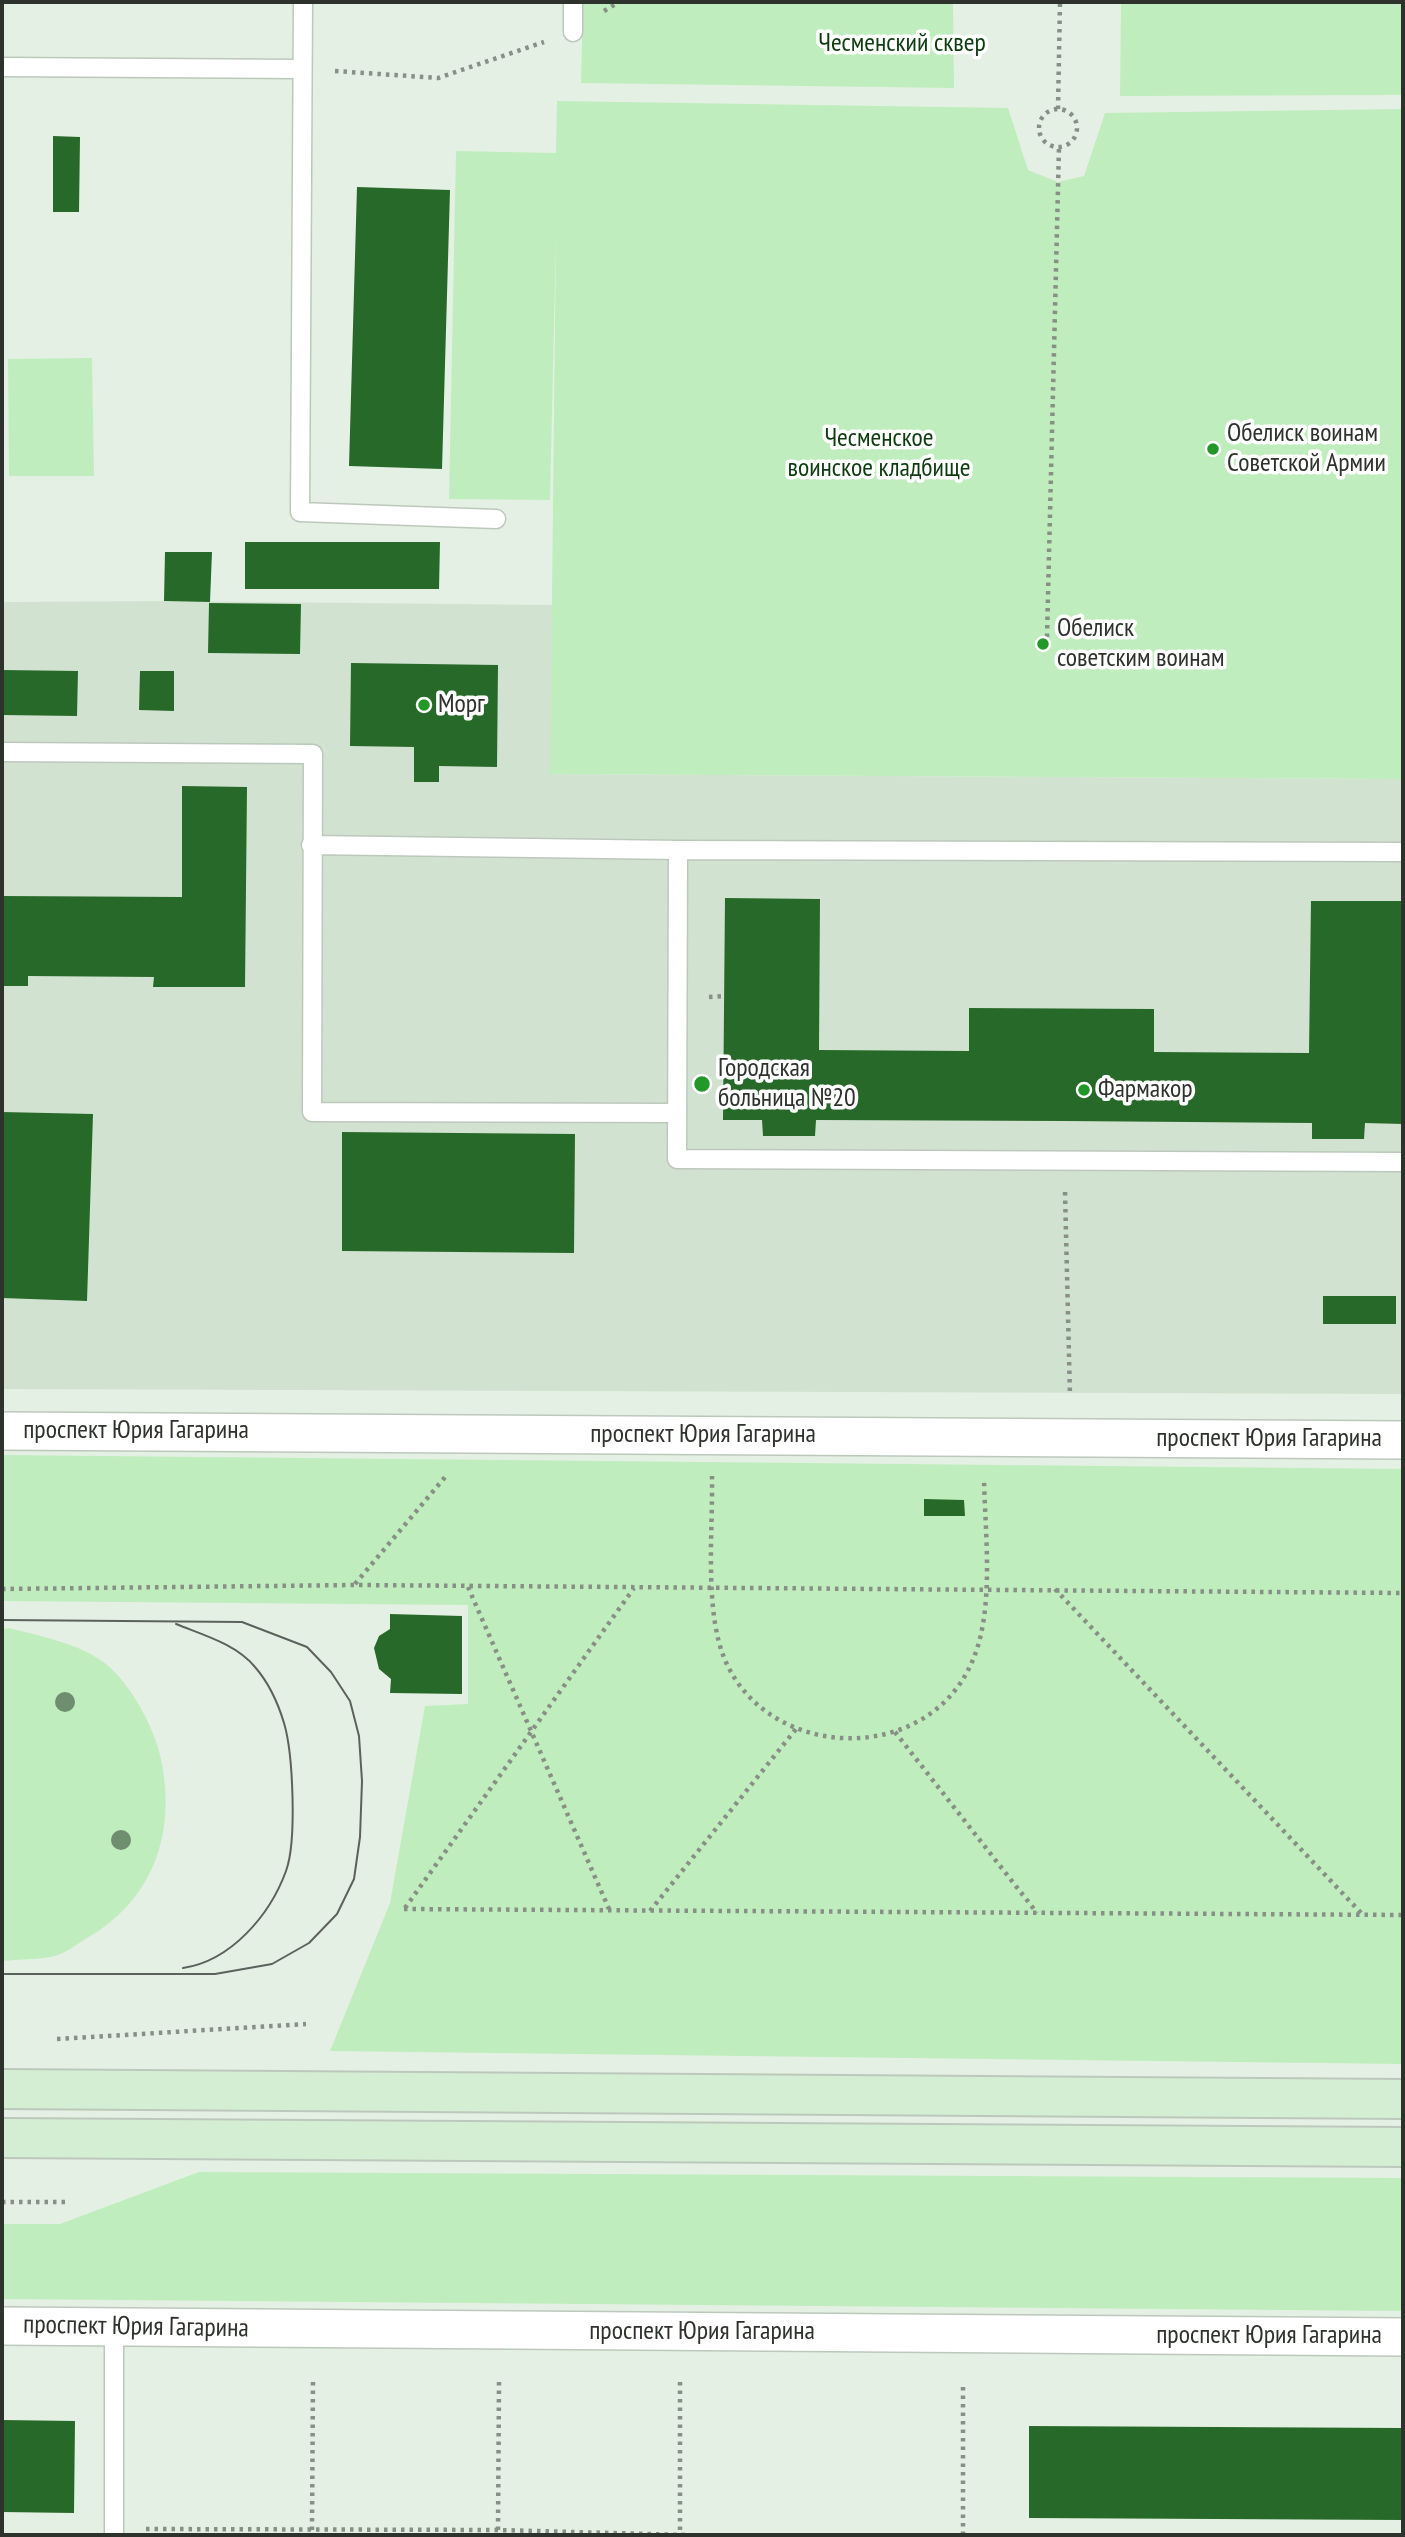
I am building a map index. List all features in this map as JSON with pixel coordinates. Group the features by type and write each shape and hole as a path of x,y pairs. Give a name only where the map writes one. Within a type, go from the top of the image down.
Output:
{"main road":[{"path":"2,2089 1403,2099"},
{"path":"2,2138 1403,2147"}],"street":[{"name":"проспект Юрия Гагарина","path":"2,1430 1403,1440"},
{"name":"проспект Юрия Гагарина","path":"2,2326 1403,2337"}],"lane":[{"path":"303,2 300,512 496,519"},
{"path":"573,2 573,32"},
{"path":"2,67 302,69"},
{"path":"2,752 313,754 312,1112 677,1114"},
{"path":"311,845 678,850 1403,852"},
{"path":"678,850 677,1159 1403,1162"},
{"path":"114,2327 114,2532"}],"path":[{"path":"302,69 438,78 573,32 619,2"},
{"path":"1058,109 1060,2"},
{"path":"1058,109 1074,117 1077,128 1074,139 1059,147 1046,143 1040,132 1046,114 1058,109"},
{"path":"1047,637 1059,147"},
{"path":"1065,1161 1070,1408"},
{"path":"355,1585 481,1434"},
{"path":"712,1435 715,1626 726,1662 755,1702 796,1729 835,1739 876,1737 919,1721 939,1706 957,1687 971,1665 980,1642 985,1591 984,1437"},
{"path":"2,1589 355,1585 713,1590 1054,1589 1403,1593"},
{"path":"468,1587 609,1909"},
{"path":"634,1587 404,1909 1403,1915"},
{"path":"1054,1589 1364,1916"},
{"path":"650,1911 796,1729"},
{"path":"895,1732 1037,1913"},
{"path":"57,2039 306,2024"},
{"path":"2,2202 69,2202"},
{"path":"312,2530 313,2379"},
{"path":"498,2530 499,2381"},
{"path":"680,2382 680,2534"},
{"path":"963,2384 963,2535"},
{"path":"114,2532 498,2530 687,2535"}],"shaded area":[{"name":"Городская больница №20","path":"2,602 554,605 551,774 1403,779 1403,1394 2,1389"}],"green space":[{"name":"Чесменский сквер","path":"583,2 953,2 954,88 581,83"},
{"path":"1121,2 1403,2 1403,95 1120,96"},
{"name":"Чесменское воинское кладбище","path":"557,101 1008,108 1028,170 1058,182 1084,176 1105,113 1403,109 1403,779 550,774 556,235 550,500 449,499 456,151 556,153"},
{"path":"92,358 94,476 9,476 8,359"},
{"path":"2,1455 1403,1469 1403,2064 330,2051 390,1903 425,1706 468,1704 468,1605 2,1601"},
{"path":"9,1628 78,1648 99,1659 119,1676 144,1713 155,1739 164,1779 166,1806 163,1833 146,1881 111,1922 59,1955 2,1961 2,1629"},
{"path":"199,2172 1403,2178 1403,2311 2,2299 2,2224 60,2224"}],"building":[{"path":"53,136 80,137 79,212 53,212"},
{"path":"357,187 450,190 442,469 349,466"},
{"path":"245,542 440,542 439,589 245,589"},
{"path":"165,552 212,552 210,602 164,601"},
{"path":"209,603 301,604 300,654 208,653"},
{"name":"Морг","path":"351,663 498,665 497,767 439,766 439,782 414,782 414,747 350,746"},
{"path":"2,670 78,671 77,716 2,715"},
{"path":"140,671 174,671 174,711 139,710"},
{"path":"182,786 247,787 245,987 153,987 154,977 28,976 28,986 2,986 2,896 182,897"},
{"path":"725,898 820,899 819,1050 969,1051 969,1008 1154,1009 1154,1052 1309,1053 1311,901 1403,901 1403,1124 1365,1123 1364,1139 1312,1139 1312,1123 816,1120 815,1136 763,1136 762,1120 723,1120"},
{"path":"2,1112 93,1114 87,1301 2,1298"},
{"path":"342,1132 575,1134 574,1253 342,1251"},
{"path":"1323,1296 1396,1296 1396,1324 1323,1324"},
{"path":"924,1499 964,1500 965,1516 924,1516"},
{"path":"390,1614 462,1616 462,1694 390,1693 391,1679 379,1669 374,1648 379,1636 390,1629"},
{"path":"2,2420 75,2421 74,2513 2,2512"},
{"path":"1029,2426 1403,2428 1403,2520 1029,2518"}],"tram line":[{"path":"2,1620 242,1622 307,1647 331,1672 350,1701 359,1736 362,1781 360,1837 354,1879 337,1914 309,1943 272,1964 215,1974 2,1974"},
{"path":"176,1624 238,1652 264,1679 276,1700 287,1737 293,1819 286,1871 279,1888 259,1919 232,1946 217,1956 201,1964 183,1968"}],"place":[{"name":"Обелиск воинам Советской Армии","path":"1213,449"},
{"name":"Обелиск советским воинам","path":"1043,644"},
{"name":"Морг","path":"424,705"},
{"name":"Городская больница №20","path":"702,1084"},
{"name":"Фармакор","path":"1084,1090"}]}
